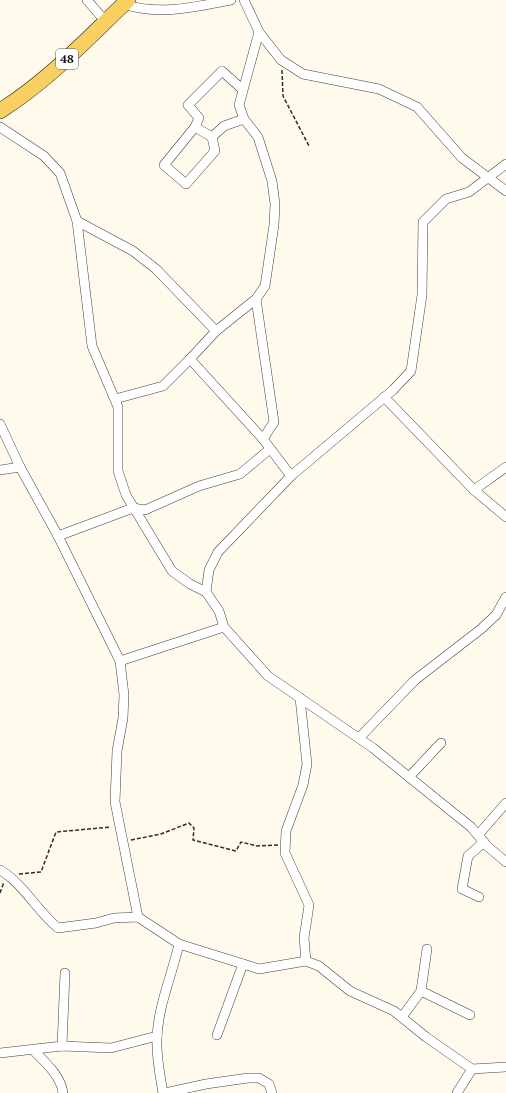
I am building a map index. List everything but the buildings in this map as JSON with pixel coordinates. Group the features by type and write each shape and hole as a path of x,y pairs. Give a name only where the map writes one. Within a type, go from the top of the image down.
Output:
{"main road":[{"name":"48","path":"0,111 34,88 56,70 126,2"}],"street":[{"path":"87,0 106,22"},
{"path":"126,2 133,8 178,10 230,0"},
{"path":"244,0 259,32 281,60 303,74 379,89 417,107 462,158 506,191"},
{"path":"115,399 163,386 216,331 256,299 265,286 275,204 272,181 258,137 244,119 239,105 242,89 259,32"},
{"path":"196,127 212,137 214,151 186,184 164,165 196,127 199,118 188,105 222,71 242,89"},
{"path":"212,137 224,126 244,119"},
{"path":"0,126 44,156 60,173 77,221 92,346 118,407 118,471 126,495 133,508 172,570 190,584 206,592 219,611 224,627 268,676 358,738 409,777 481,838 506,862"},
{"path":"206,592 209,570 218,552 291,476 384,397 411,371 422,295 423,222 446,200 469,192 506,164"},
{"path":"77,221 133,251 156,269 216,331"},
{"path":"256,299 274,422 263,439"},
{"path":"190,359 263,439 291,476"},
{"path":"384,397 474,490 506,517"},
{"path":"0,424 20,467 58,536 120,661 124,695 124,718 117,751 115,802 138,917"},
{"path":"58,536 133,508 145,510 199,486 240,474 270,449"},
{"path":"0,470 20,467"},
{"path":"474,490 506,467"},
{"path":"358,738 415,680 481,629 496,615 506,597"},
{"path":"120,661 224,627"},
{"path":"300,698 307,764 303,785 286,831 285,853 309,906 304,938 306,961"},
{"path":"409,777 441,743"},
{"path":"479,897 462,889 468,856 506,803"},
{"path":"4,873 17,882 38,910 58,928 96,923 114,918 138,917 179,944 259,969 306,961 319,966 350,990 394,1011 426,1037 472,1069 506,1067"},
{"path":"179,944 163,1003 157,1036 156,1051 164,1093 206,1084 248,1078 259,1078 269,1084 272,1093"},
{"path":"402,1017 421,991 427,949"},
{"path":"217,1035 243,964"},
{"path":"62,1046 65,973"},
{"path":"421,991 470,1015"},
{"path":"0,1052 62,1046 111,1048 157,1036"},
{"path":"33,1050 62,1084 63,1093"},
{"path":"457,1093 472,1069"}],"path":[{"path":"281,60 283,96 309,146"},
{"path":"122,842 161,834 189,823 194,828 193,840 236,851 241,842 257,846 285,844"},
{"path":"0,893 4,873 41,872 56,832 119,827"}]}
